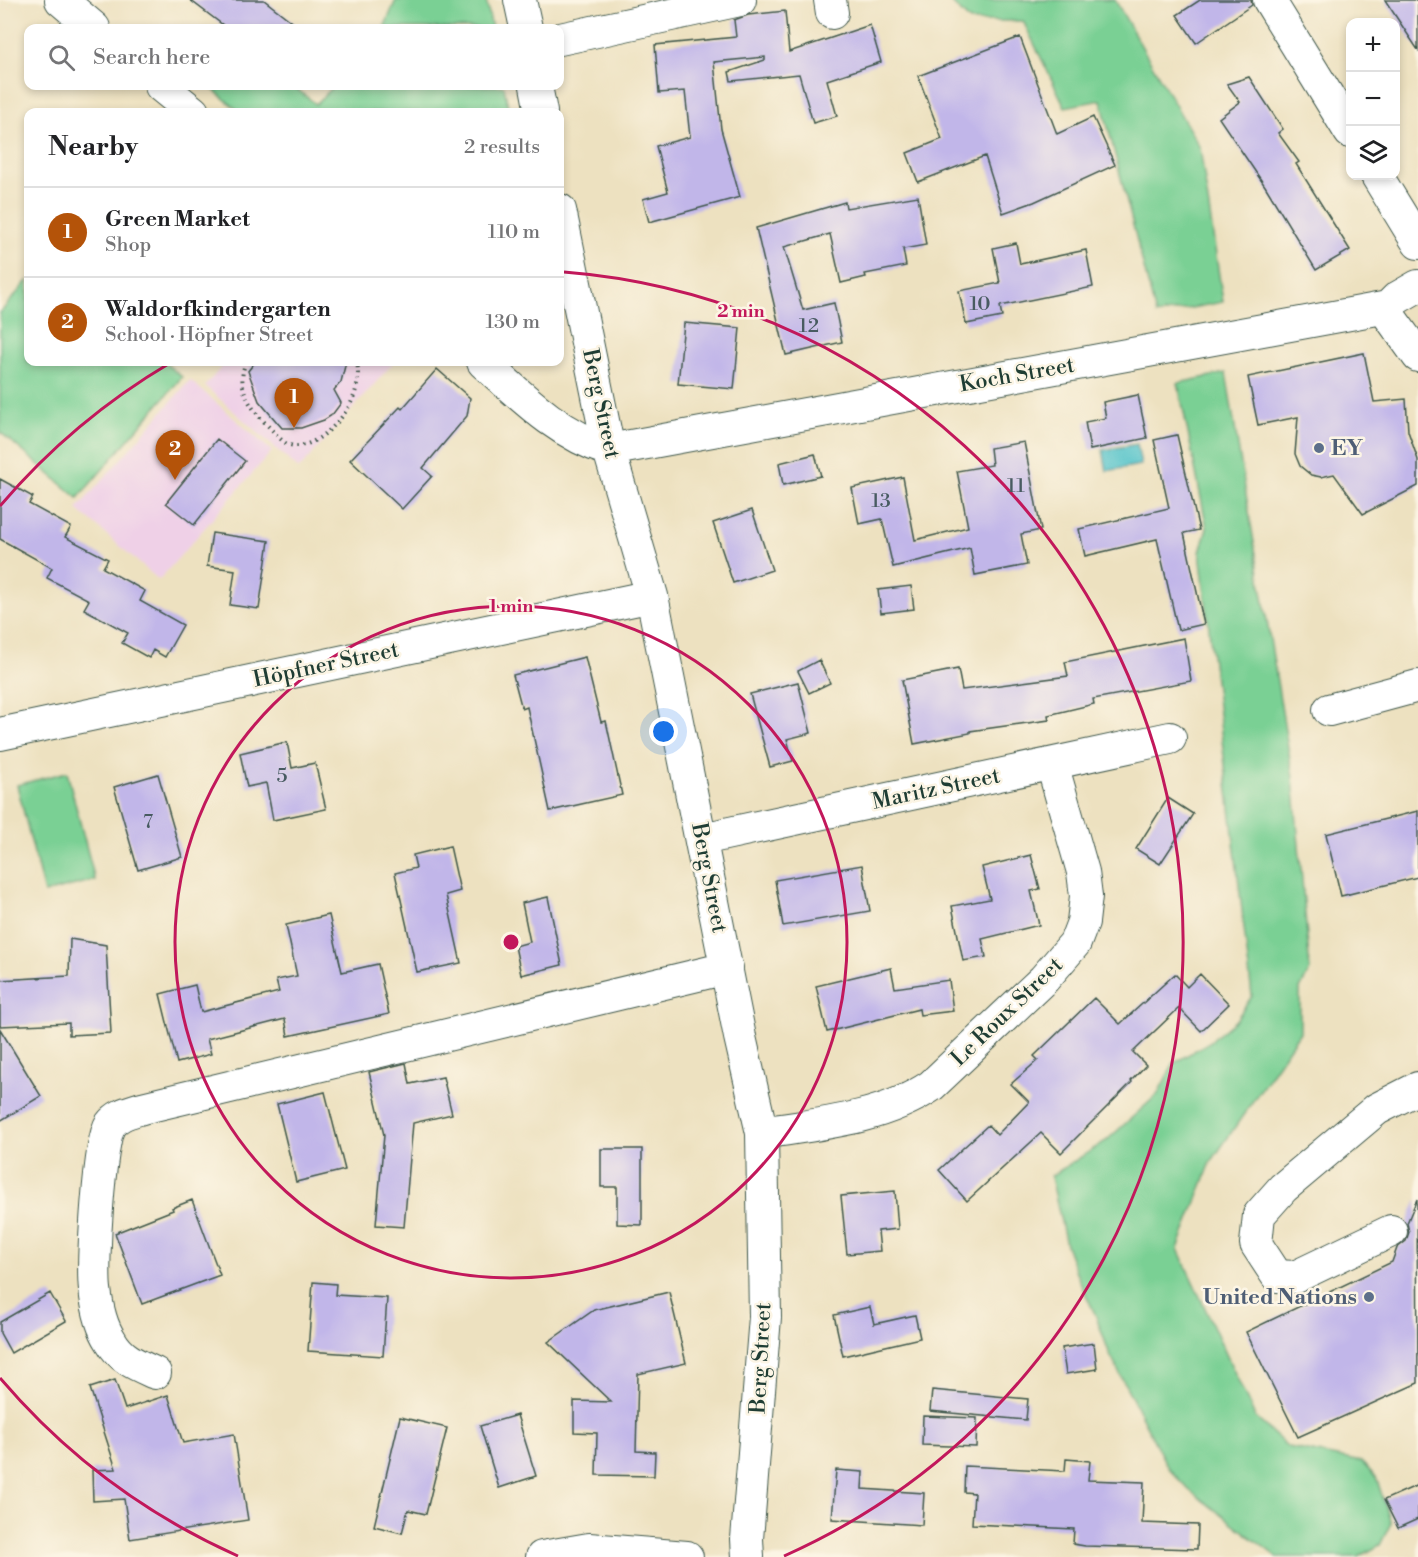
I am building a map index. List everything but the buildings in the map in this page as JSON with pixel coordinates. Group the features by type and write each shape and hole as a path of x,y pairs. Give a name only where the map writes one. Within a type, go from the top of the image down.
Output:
{"street":[{"path":"61,0 89,24"},
{"path":"520,0 525,24"},
{"path":"564,38 740,0"},
{"path":"1269,0 1346,126"},
{"path":"166,90 188,108"},
{"path":"537,90 540,108"},
{"path":"1379,180 1418,243"},
{"name":"Berg Street","path":"564,230 609,450 652,596 762,1133 765,1317 747,1539 748,1557"},
{"name":"Koch Street","path":"609,450 1388,307 1397,298 1418,286"},
{"path":"1388,307 1390,317 1418,356"},
{"path":"487,366 538,411 560,427 609,450"},
{"name":"Höpfner Street","path":"0,734 652,596"},
{"path":"1329,710 1418,686"},
{"name":"Maritz Street","path":"702,839 1170,738"},
{"name":"Le Roux Street","path":"762,1133 838,1121 884,1109 918,1095 931,1086 1020,1003 1075,943 1083,922 1086,896 1083,872 1053,764"},
{"path":"155,1373 133,1363 117,1351 104,1326 94,1287 94,1248 102,1155 106,1135 116,1118 142,1108 727,968"},
{"path":"1391,1231 1295,1277 1277,1275 1256,1244 1259,1215 1283,1188 1377,1109 1418,1088"},
{"path":"542,1557 589,1549 687,1557"}],"path":[{"path":"245,366 242,375 243,387 258,417 278,437 290,445 301,446 327,433 345,411 353,398 359,371 358,366"}],"shaded area":[{"path":"222,366 390,366 299,469 205,386"},
{"path":"190,380 272,451 159,580 77,509"}],"green space":[{"path":"396,0 486,0 491,24 386,24"},
{"path":"949,0 1115,0 1200,148 1223,302 1156,315 1101,100 1065,107 1023,21 970,21"},
{"path":"214,90 298,90 316,104 330,90 505,90 508,108 235,108"},
{"path":"24,285 24,366 169,366 182,377 78,498 0,432 0,313"},
{"path":"1226,373 1293,778 1310,970 1300,989 1300,1032 1211,1162 1178,1249 1255,1417 1288,1447 1361,1462 1376,1477 1391,1523 1380,1545 1359,1557 1277,1557 1189,1490 1168,1468 1110,1355 1096,1316 1079,1280 1066,1245 1051,1176 1106,1141 1157,1095 1174,1063 1211,1041 1236,1020 1252,996 1200,552 1207,528 1178,383"},
{"path":"67,772 95,880 44,893 17,785"}],"water":[{"path":"1137,444 1141,465 1107,471 1103,450"}],"place":[{"name":"Green Market","path":"294,428"},
{"name":"EY","path":"1319,448"},
{"name":"Waldorfkindergarten","path":"175,480"},
{"name":"United Nations","path":"1369,1297"}]}
